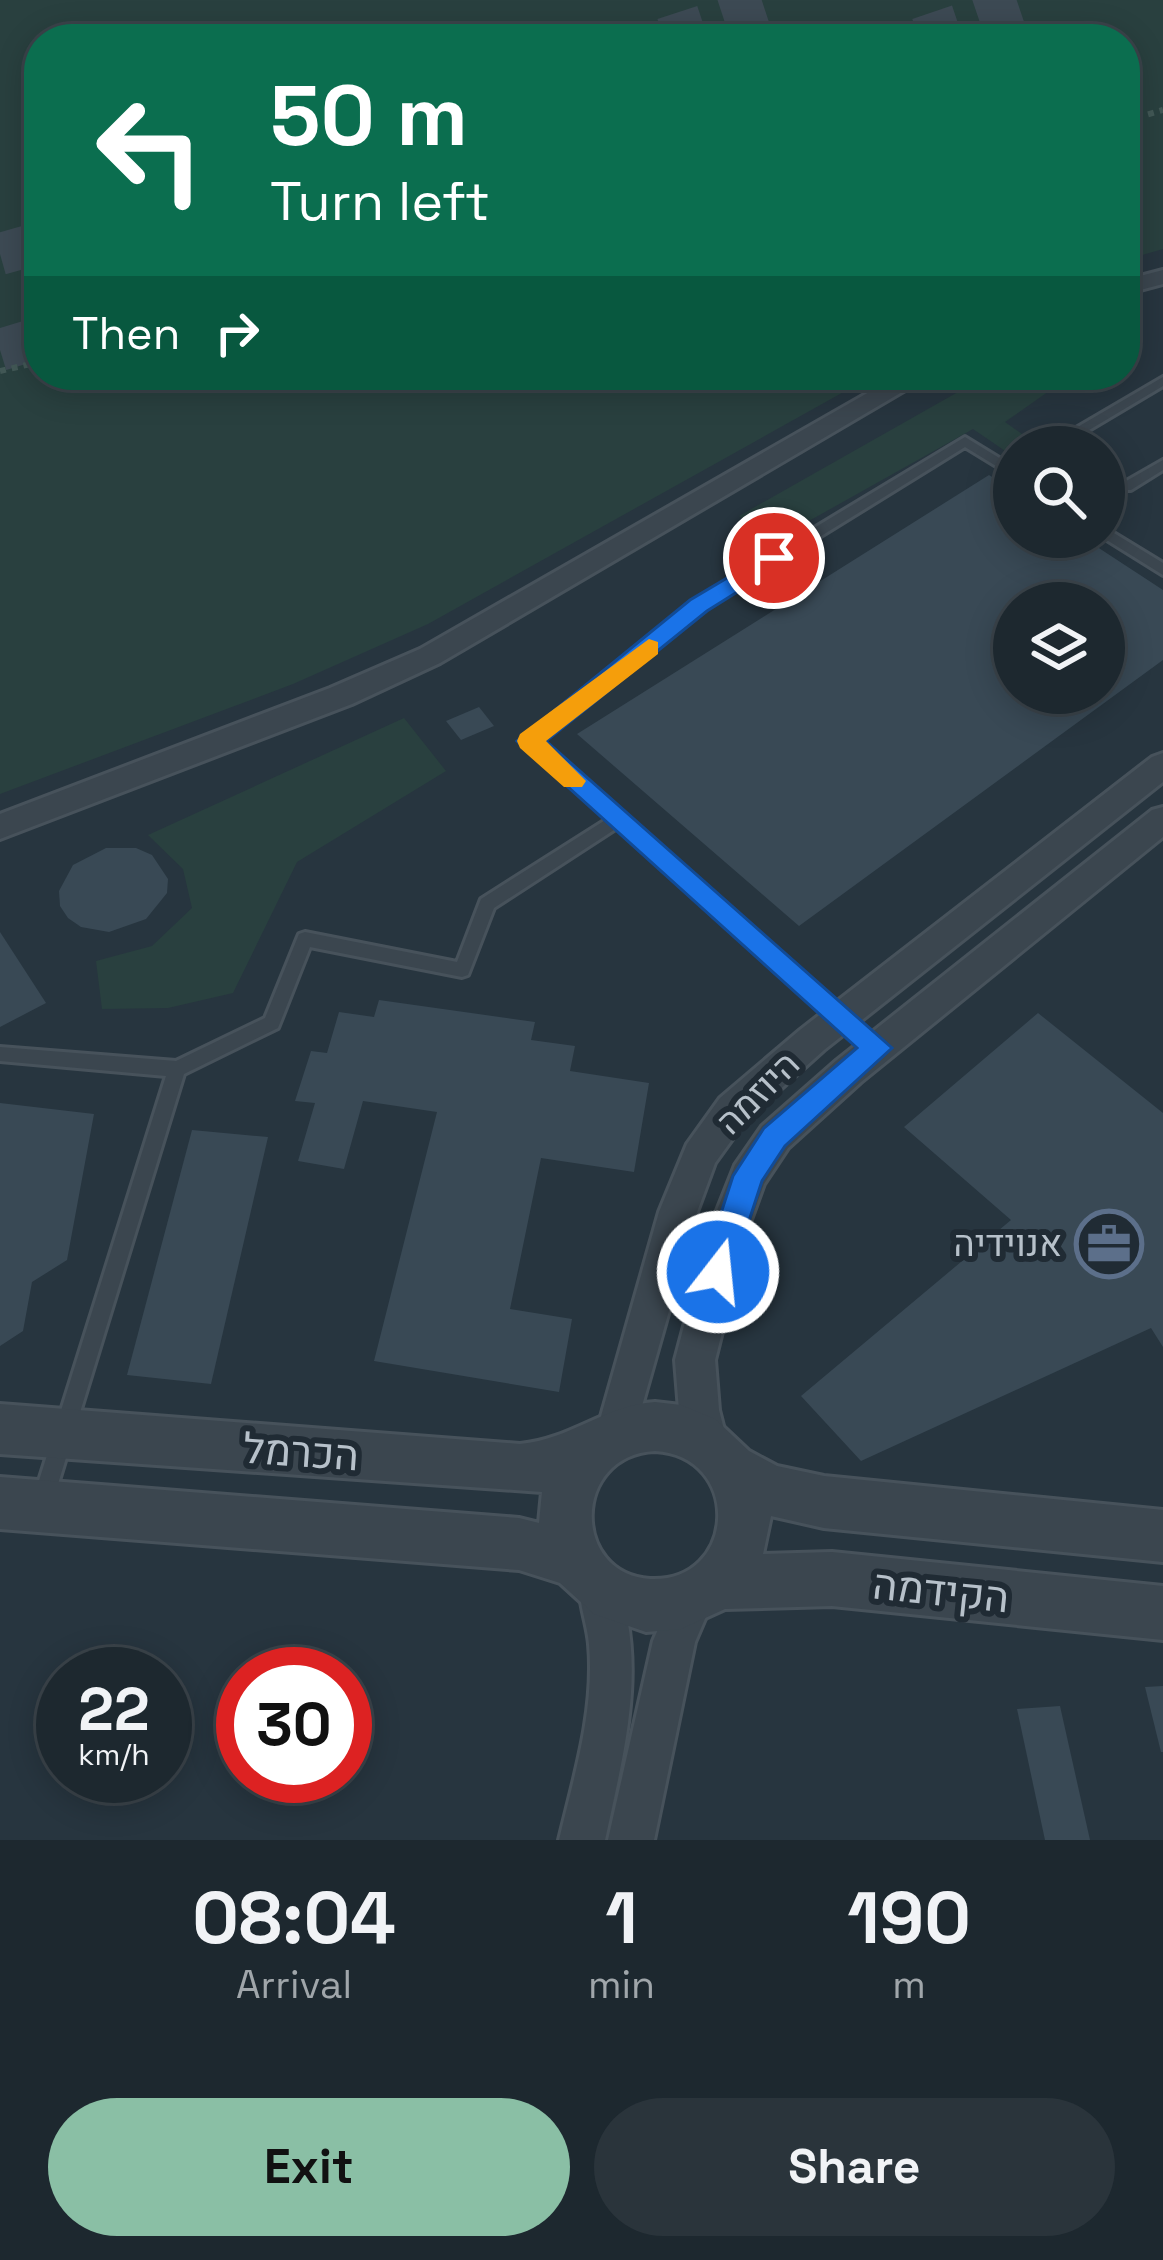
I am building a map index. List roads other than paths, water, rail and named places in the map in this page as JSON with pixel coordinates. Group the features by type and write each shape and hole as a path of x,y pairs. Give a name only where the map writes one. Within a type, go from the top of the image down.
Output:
{"street":[{"path":"0,827 341,696 430,656 892,390"},
{"name":"היוזמה","path":"606,1440 700,1155 734,1109 838,1019 1163,765"},
{"name":"היוזמה","path":"719,1456 699,1410 695,1360 729,1228 748,1176 775,1137 877,1048 1163,819"},
{"path":"582,1840 614,1674 610,1618 566,1531 565,1499 577,1467 606,1440 654,1426 681,1430 719,1456 742,1497 745,1528 737,1557 705,1591 674,1641 631,1840"},
{"name":"הכרמל","path":"0,1430 520,1468 555,1466 606,1440"},
{"name":"הקידמה","path":"719,1456 769,1490 824,1502 1163,1536"},
{"name":"הכרמל","path":"20,1505 519,1544 587,1573"},
{"path":"587,1573 628,1602 661,1607 705,1591"},
{"name":"הקידמה","path":"705,1591 832,1579 1163,1612"}],"lane":[{"path":"1086,426 1163,381"},
{"path":"877,1048 838,1019 529,741 698,605 965,441 993,459"},
{"path":"1126,487 1163,464"},
{"path":"1125,546 1163,570"},
{"path":"0,1054 177,1069 272,1023 305,939 462,970 488,904 617,820"},
{"path":"20,1505 66,1434 177,1069"}],"tunnel":[{"path":"709,24 782,0"},
{"path":"963,24 1034,0"},
{"path":"0,254 24,247"},
{"path":"0,350 24,343"}],"place":[{"name":"אנוידיה","path":"1109,1244"}]}
